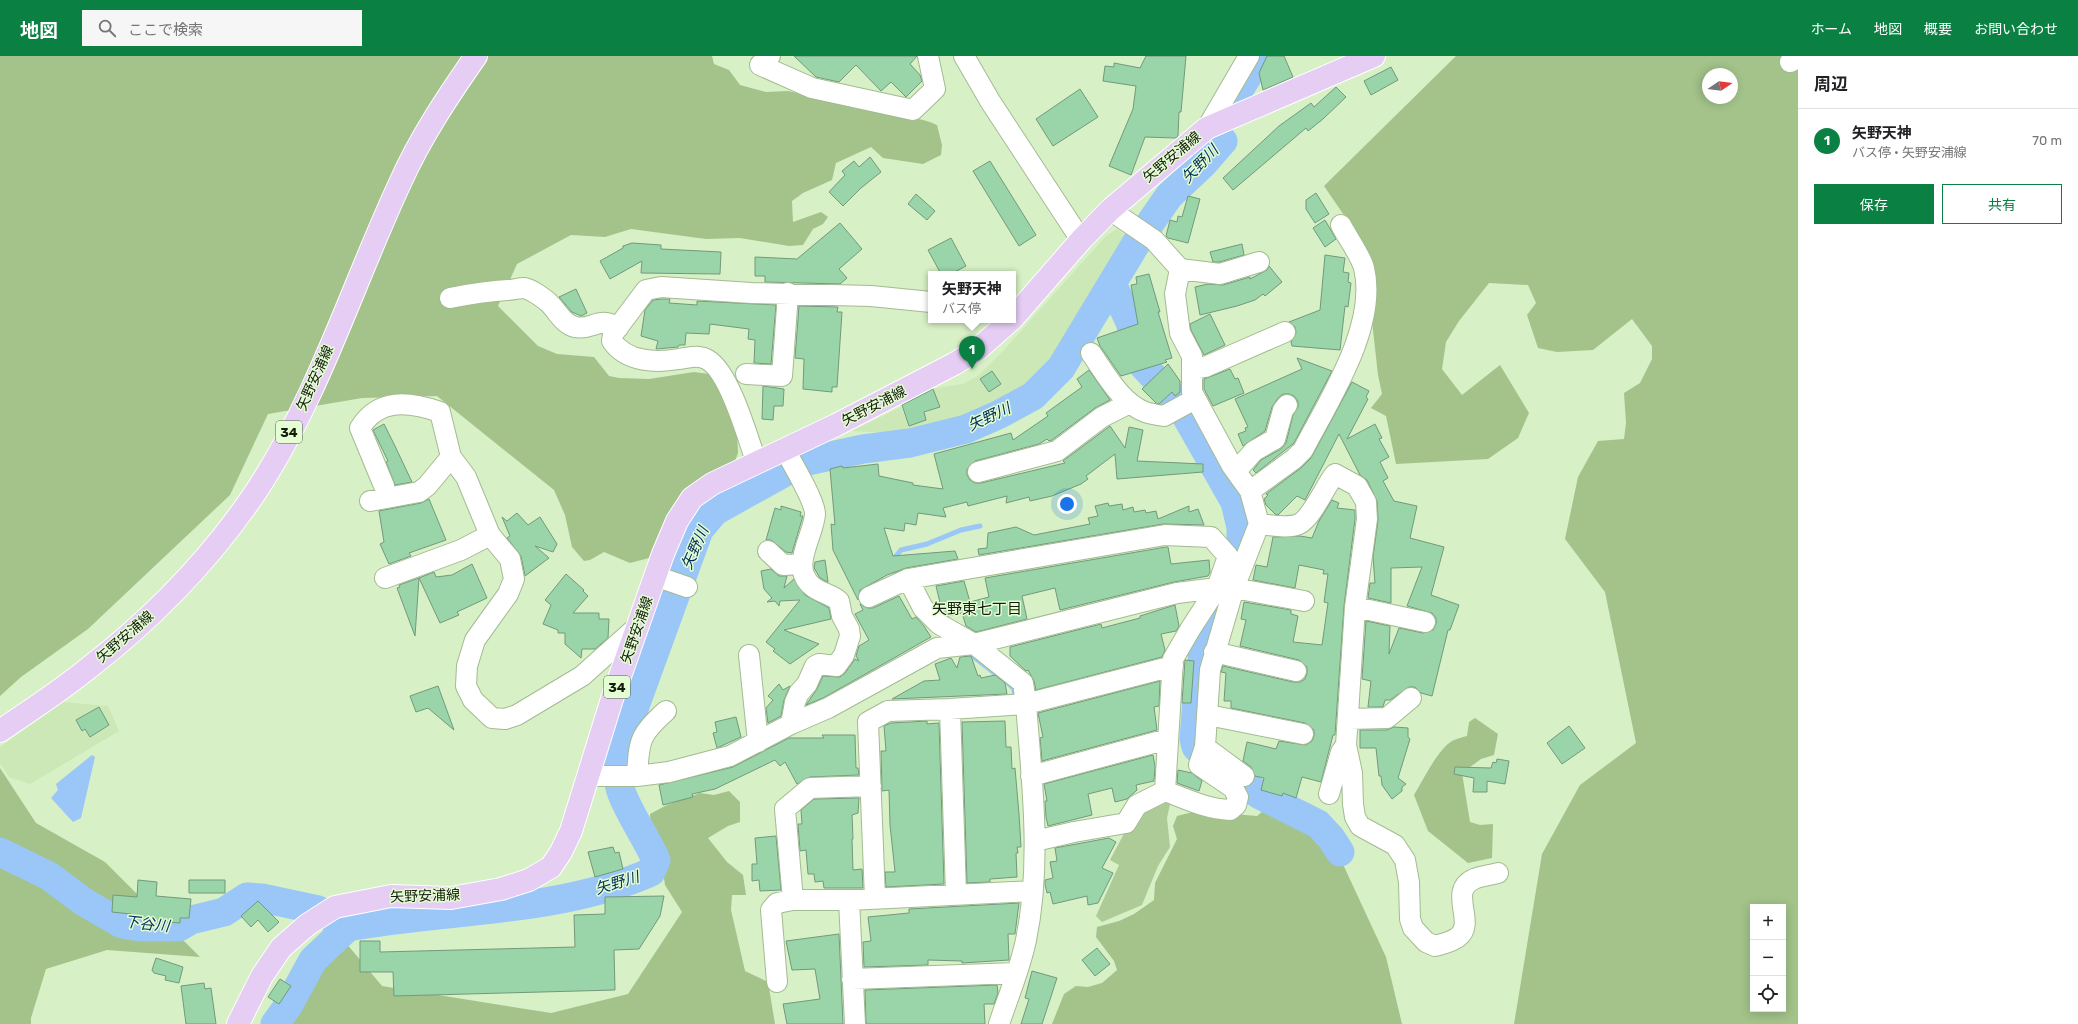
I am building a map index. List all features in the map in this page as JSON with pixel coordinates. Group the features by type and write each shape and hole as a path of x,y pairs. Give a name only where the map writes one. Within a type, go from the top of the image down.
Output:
{"main road":[{"name":"矢野安浦線","path":"0,731 86,670 144,622 197,569 255,493 304,407 401,181 444,102 476,56"},
{"name":"矢野安浦線","path":"1016,314 1080,240 1110,210 1208,128 1374,56"},
{"name":"矢野安浦線","path":"238,1024 262,976 281,948 307,925 335,907 391,896 451,898 501,889 529,880 551,867 561,852 571,831 655,576 677,521 692,498 712,484 757,464 954,364 977,350 1007,323"}],"street":[{"path":"770,56 760,65 812,88 913,110 935,89 928,56"},
{"path":"964,56 990,101 1080,240"},
{"path":"1208,128 1249,56"},
{"path":"1110,210 1154,240 1180,269 1220,274 1259,262"},
{"path":"1250,490 1294,459 1303,450 1353,352 1363,325 1366,291 1364,268 1341,225"},
{"path":"1165,791 1173,659 1190,628 1226,588 1259,524 1250,490 1236,471 1192,392 1192,356 1180,333 1176,294 1180,269"},
{"path":"757,464 727,382 709,361 699,357 690,357 679,360 659,360 632,357 622,352 612,341 613,334 646,290 654,287 872,296 928,302"},
{"path":"450,298 474,293 525,288 550,304 568,324 575,327 592,326 595,323 603,322 610,323 618,328"},
{"path":"746,374 782,376 788,293"},
{"path":"1193,369 1205,367 1285,332"},
{"path":"1091,353 1110,380 1130,403 1145,412 1164,416 1195,398"},
{"path":"384,486 360,428 366,419 378,410 400,403 415,404 440,412 451,457 466,477 490,535 510,559 514,579 508,594 475,640 467,666 466,686 473,700 492,718 506,719 517,715 582,676 638,626"},
{"path":"978,472 1057,451 1102,417 1130,403"},
{"path":"1236,471 1254,451 1275,439 1283,410 1287,405"},
{"path":"785,450 810,499 815,514 801,564 812,586 839,601 842,616 849,629 850,636 844,655 836,666 819,664 815,666 808,684 799,693 795,702 791,724"},
{"path":"370,501 419,492 428,486 451,457"},
{"path":"1259,524 1288,526 1300,524 1309,515 1335,474 1357,486 1366,502 1367,519 1355,608 1346,745 1352,773 1355,817 1360,826 1395,845 1405,860 1409,882 1410,919 1414,928 1426,942 1435,946 1459,937 1466,924 1461,898 1464,888 1473,879 1498,874"},
{"path":"385,578 461,550 490,535"},
{"path":"869,597 901,581 1166,535 1211,537 1228,556 1226,588 1210,670 1208,715 1203,753 1199,765 1233,788 1238,797 1236,805 1230,810 1207,808 1165,791 1137,805 1126,823 1074,832 1035,841"},
{"path":"768,551 783,566 801,564"},
{"path":"655,576 687,587"},
{"path":"901,581 923,608 940,624 974,644 1023,683 1026,704 1035,841 1032,891 1026,941 999,1024"},
{"path":"589,776 637,776 669,772 730,756 791,724 828,708 937,648 974,644 1177,593 1226,588 1304,602"},
{"path":"1355,608 1425,622"},
{"path":"1214,652 1296,671"},
{"path":"749,655 758,742"},
{"path":"875,898 868,722 888,711 1026,704 1173,666"},
{"path":"1348,719 1387,718 1411,698"},
{"path":"950,709 956,894"},
{"path":"637,776 638,745 650,725 666,711"},
{"path":"1208,715 1303,734"},
{"path":"1031,776 1168,739"},
{"path":"1329,794 1341,752 1346,745"},
{"path":"1203,753 1244,776"},
{"path":"793,900 785,809 810,788 871,786"},
{"path":"777,982 771,910 777,903 793,900 849,900 1032,891"},
{"path":"849,900 855,1024"},
{"path":"852,979 1016,973"}],"shaded area":[{"path":"0,56 712,56 714,64 729,70 740,85 766,92 788,91 843,103 857,109 872,106 888,114 928,121 937,125 942,145 941,155 923,164 883,158 871,147 836,163 832,180 803,193 792,201 793,222 821,212 828,217 823,224 813,229 803,245 789,246 740,238 706,239 631,229 605,237 571,235 517,264 498,306 538,346 557,354 594,357 609,376 619,378 649,379 694,372 709,374 719,385 737,429 738,453 734,464 663,528 649,558 630,563 604,552 590,560 584,561 572,547 565,515 554,490 437,396 362,398 268,414 230,495 88,629 21,677 0,696"},
{"path":"1456,56 1798,56 1798,1024 1514,1024 1542,854 1580,785 1636,743 1605,592 1565,539 1578,477 1598,441 1624,439 1626,423 1624,393 1640,383 1652,359 1652,346 1632,319 1593,350 1557,352 1538,348 1527,315 1536,303 1528,285 1489,283 1459,321 1446,342 1442,369 1462,395 1500,365 1529,413 1518,438 1488,459 1396,464 1386,416 1371,408 1382,394 1378,375 1372,321 1350,224 1324,186"},
{"path":"1117,229 1128,237 1049,367 1013,396 987,409 895,433 852,431 901,407 909,426 926,420 924,414 940,407 931,389 963,384 978,376 1004,350 1106,236"},
{"path":"1213,606 1199,658 1183,656"},
{"path":"63,702 108,706 119,731 30,784 9,777 0,763 0,747"},
{"path":"1475,718 1498,734 1494,755 1481,759 1462,773 1470,822 1480,825 1493,824 1492,858 1468,863 1428,831 1414,795 1441,751 1452,741 1467,736 1469,722"},
{"path":"0,768 36,823 105,862 200,957 107,950 46,969 31,1018 31,1024 0,1024"},
{"path":"729,791 740,802 740,822 728,826 708,838 727,862 743,875 746,895 732,895 731,910 745,971 768,982 775,1024 272,1024 312,957 346,943 382,986 551,1013 628,994 682,912 665,885 661,857 651,834 650,814 667,805 700,793 714,795"},
{"path":"1171,800 1167,818 1170,847 1158,866 1142,905 1102,922 1096,916 1119,865 1110,860 1127,828 1150,801"},
{"path":"1292,803 1302,807 1310,817 1321,817 1386,957 1402,1024 1052,1024 1064,994 1076,986 1088,987 1102,983 1117,970 1114,961 1096,937 1097,927 1119,921 1134,914 1154,900 1155,883 1177,839 1173,826 1177,816 1197,811 1257,816 1269,806 1282,810"}],"water":[{"path":"92,755 95,757 81,818 73,822 51,798 58,790 56,784"}],"building":[{"path":"794,56 917,56 910,64 920,75 922,81 906,97 891,82 881,91 856,65 839,82 816,77"},
{"path":"1146,56 1186,56 1181,112 1179,112 1178,136 1176,138 1145,137 1131,175 1109,166 1133,109 1136,86 1103,81 1105,66 1114,67 1114,63 1140,68"},
{"path":"1267,56 1284,56 1293,77 1263,90 1259,73"},
{"path":"1391,67 1398,80 1371,95 1364,81"},
{"path":"1336,87 1346,97 1323,119 1308,131 1306,128 1233,190 1223,178 1279,126 1311,103 1314,107"},
{"path":"1080,89 1098,117 1053,146 1036,119"},
{"path":"870,157 881,172 861,188 843,206 829,192 845,175 842,171 854,161 859,167"},
{"path":"990,161 1036,235 1019,246 973,171"},
{"path":"1316,193 1329,214 1315,223 1306,209 1306,200"},
{"path":"916,194 935,211 927,220 908,204"},
{"path":"1188,196 1200,199 1188,243 1168,238 1166,236 1170,220 1177,222 1178,216 1182,217"},
{"path":"1325,220 1336,239 1325,247 1313,228"},
{"path":"840,223 862,249 839,269 847,278 840,284 765,282 765,276 755,276 755,257 797,259"},
{"path":"951,238 966,266 957,271 939,271 928,250"},
{"path":"632,243 661,245 661,249 721,252 720,274 641,273 642,261 610,279 600,261 623,248 623,246"},
{"path":"1242,244 1244,255 1219,262 1213,262 1210,252"},
{"path":"1325,255 1345,258 1343,272 1349,273 1348,282 1351,283 1348,307 1345,306 1340,350 1292,346 1291,342 1296,333 1295,327 1289,322 1320,310"},
{"path":"1269,266 1282,282 1265,296 1263,294 1255,300 1237,306 1200,315 1195,287 1208,284 1223,285 1250,277 1250,279 1267,270"},
{"path":"1149,274 1160,312 1158,312 1172,358 1165,360 1167,362 1121,376 1100,346 1097,338 1138,324 1131,285 1137,284 1136,277"},
{"path":"576,289 587,313 581,316 572,312 559,297"},
{"path":"670,299 669,303 697,305 697,301 776,305 771,364 754,363 755,340 748,339 749,329 710,324 709,334 686,333 685,345 656,349 658,341 641,336 645,310 653,300"},
{"path":"799,306 838,307 837,312 842,312 837,387 832,387 832,392 803,389 804,359 795,358"},
{"path":"1210,314 1225,345 1204,355 1191,330 1190,324"},
{"path":"1297,358 1332,371 1294,443 1256,473 1253,470 1261,460 1281,449 1286,443 1293,415 1298,407 1298,401 1294,396 1289,394 1283,394 1278,398 1272,407 1265,431 1243,446 1238,434 1246,431 1245,428 1248,427 1235,399 1302,369"},
{"path":"1168,364 1180,381 1180,392 1175,396 1172,392 1159,404 1156,403 1142,389"},
{"path":"1230,369 1235,379 1238,378 1244,393 1213,406 1204,389 1204,379"},
{"path":"1089,370 1110,400 1095,408 1052,440 1049,441 1047,439 1039,444 975,461 967,469 967,475 970,480 975,483 981,483 1065,463 1063,461 1110,426 1125,448 1129,427 1143,430 1137,461 1203,464 1203,472 1117,479 1115,454 1086,476 1088,479 1081,484 1052,496 1030,501 1029,497 1006,503 1007,496 968,506 967,502 943,508 946,517 918,513 916,525 905,523 904,531 884,528 893,556 955,551 958,559 906,568 887,575 860,590 858,600 833,550 831,524 835,525 830,469 842,466 843,468 878,464 879,476 913,483 913,485 943,489 934,454 1011,433 1013,440 1048,416 1046,413 1082,387 1077,379"},
{"path":"992,371 1001,384 989,392 980,379"},
{"path":"1352,382 1369,391 1366,397 1368,399 1347,439 1375,424 1382,438 1379,439 1389,457 1380,462 1388,478 1383,481 1394,501 1417,506 1410,538 1444,547 1431,595 1459,605 1450,630 1448,630 1432,696 1421,693 1415,687 1409,687 1390,700 1385,700 1383,707 1368,707 1371,681 1362,679 1366,621 1390,626 1389,654 1399,628 1423,633 1433,630 1436,624 1436,618 1432,613 1407,606 1422,567 1391,568 1391,603 1368,598 1370,583 1375,583 1373,557 1378,520 1377,501 1367,480 1360,475 1339,434 1305,500 1297,496 1278,515 1266,505 1264,499 1268,495 1266,494 1301,468 1311,458"},
{"path":"763,386 784,389 783,406 774,406 773,420 762,419"},
{"path":"933,389 940,407 924,412 926,420 909,426 902,405"},
{"path":"384,424 412,482 395,485 386,462 388,461 373,430"},
{"path":"429,499 446,540 409,553 411,556 389,564 380,544 384,542 379,511 421,503"},
{"path":"1332,500 1339,503 1337,508 1355,510 1344,606 1335,735 1333,735 1321,782 1302,777 1296,798 1283,793 1282,796 1261,790 1264,778 1255,776 1251,767 1243,761 1247,742 1276,749 1279,741 1306,745 1312,741 1314,730 1305,723 1231,708 1231,701 1224,701 1226,673 1221,672 1223,666 1293,682 1300,682 1305,679 1307,667 1299,660 1240,646 1246,620 1241,619 1244,602 1291,610 1291,614 1298,616 1293,642 1322,645 1328,603 1324,602 1328,574 1323,574 1324,570 1299,565 1295,588 1253,580 1256,565 1267,567 1273,537 1300,536 1312,538 1319,521"},
{"path":"1108,503 1109,506 1122,504 1123,510 1133,507 1134,512 1145,510 1146,513 1156,511 1158,519 1189,506 1189,512 1198,509 1204,525 1163,524 979,555 978,549 987,548 988,533 1016,527 1034,535 1090,524 1088,518 1098,516 1095,506"},
{"path":"781,506 801,512 800,516 803,516 792,553 786,552 771,540 766,540 775,508 781,510"},
{"path":"517,513 528,525 540,517 557,544 553,552 535,546 549,558 525,576 521,556 507,538 510,536 502,517 507,521"},
{"path":"1168,547 1171,564 1209,560 1210,572 1208,576 1174,582 1060,610 1055,588 1022,596 1027,619 976,632 966,626 962,613 948,616 942,611 936,586 964,581 970,602 989,597 985,578"},
{"path":"825,560 828,582 820,578 814,568 815,562"},
{"path":"472,564 487,598 457,612 459,615 440,623 419,578 434,572 436,577 452,575"},
{"path":"771,569 779,576 787,576 784,588 794,579 805,595 829,608 831,619 784,630 819,644 790,664 773,651 775,649 766,642 800,600 780,601 779,606 775,601 767,602 772,598 764,589 761,571"},
{"path":"566,574 584,590 583,591 588,596 573,613 599,613 599,619 609,619 608,638 595,649 582,649 581,658 565,644 565,633 558,633 558,630 543,624 551,605 545,600"},
{"path":"419,578 415,636 397,588 400,587 399,585"},
{"path":"899,596 912,619 916,617 931,637 823,698 806,705 817,689 823,676 840,677 845,673 855,659 859,661 856,656 859,646 869,640 855,614 863,610 860,604 868,608 873,608"},
{"path":"1175,605 1179,626 1176,631 1161,634 1165,650 1162,657 1036,690 1034,681 1028,670 1026,671 1010,656 1010,647 1101,624 1102,628 1140,618 1140,616"},
{"path":"971,656 978,676 980,675 981,678 995,675 1005,683 1007,694 892,699 924,681 940,680 935,664 951,658 957,668 960,657"},
{"path":"1185,660 1194,661 1191,703 1182,703"},
{"path":"1160,681 1159,706 1154,707 1157,730 1042,761 1040,738 1043,737 1038,713"},
{"path":"779,684 783,690 790,686 784,700 781,716 768,723 766,708 773,700 768,696"},
{"path":"438,686 454,730 428,708 416,712 410,696"},
{"path":"99,707 109,725 90,737 85,729 82,731 76,720"},
{"path":"736,717 741,737 717,748 713,733 717,732 715,722"},
{"path":"927,721 927,724 939,723 944,884 886,887 885,872 895,872 890,825 889,790 882,791 881,751 886,751 884,726 891,723"},
{"path":"1005,721 1006,747 1011,747 1012,769 1015,768 1019,814 1021,847 1017,847 1018,853 1016,853 1017,877 990,879 990,882 967,883 962,722"},
{"path":"1569,726 1585,748 1562,764 1547,743"},
{"path":"1394,727 1408,728 1408,737 1410,739 1398,778 1406,784 1402,787 1402,791 1392,799 1382,785 1381,776 1379,776 1376,748 1360,748 1360,730 1387,730"},
{"path":"822,735 855,735 856,768 858,768 859,775 810,777 797,784 785,762 780,766 775,760 715,789 692,794 693,797 663,805 659,785 733,767 789,738 824,738"},
{"path":"1153,755 1155,766 1154,781 1136,785 1137,790 1127,799 1115,802 1112,788 1088,794 1092,815 1048,826 1045,801 1047,801 1044,784"},
{"path":"1497,759 1509,761 1505,784 1487,781 1487,792 1473,792 1474,778 1454,774 1455,767 1491,768 1493,762 1496,763"},
{"path":"1178,770 1192,773 1202,781 1199,791 1177,783"},
{"path":"859,798 858,813 852,815 853,870 862,869 863,888 824,888 823,881 815,882 814,874 808,874 806,850 800,851 798,824 802,824 801,810 814,799"},
{"path":"776,836 781,890 760,891 759,880 752,881 752,864 757,864 755,838"},
{"path":"1109,838 1116,842 1102,868 1113,873 1098,903 1088,905 1087,896 1053,904 1050,892 1047,893 1045,880 1053,878 1050,862 1057,861 1055,848"},
{"path":"613,847 615,853 619,852 623,869 595,877 588,852"},
{"path":"138,880 157,882 156,896 191,899 189,918 180,918 180,923 150,921 151,919 131,918 131,914 112,912 113,895 137,897"},
{"path":"189,880 225,880 225,893 189,893"},
{"path":"664,896 660,916 639,949 614,950 615,990 394,996 393,972 360,972 360,941 380,941 380,952 575,947 574,915 605,914 605,897"},
{"path":"258,901 279,922 268,932 258,920 251,927 241,916"},
{"path":"1019,903 1015,934 1008,934 1009,960 962,963 962,961 928,960 928,965 864,967 863,942 871,941 868,917 909,913 909,909"},
{"path":"839,934 843,1024 787,1024 783,1004 820,999 815,969 792,970 786,941"},
{"path":"1097,948 1110,964 1095,976 1082,960"},
{"path":"156,958 183,967 179,983 165,980 166,976 154,973 152,970"},
{"path":"1032,971 1057,978 1042,1024 1021,1024 1029,999 1025,998"},
{"path":"280,979 291,986 279,1004 268,997"},
{"path":"204,983 205,989 211,988 216,1024 186,1024 181,986"},
{"path":"997,985 998,993 994,1004 984,1004 985,1024 866,1024 865,990"}],"waterway":[{"name":"矢野川","path":"1235,106 1239,90 1260,56"},
{"name":"矢野川","path":"348,927 385,921 541,903 616,885 651,872 656,860 622,794 615,761 699,530 715,511 803,462 863,449 910,443 966,429 998,415 1033,396 1061,368 1137,242 1169,196 1203,164 1223,141"},
{"path":"1112,284 1130,322 1141,363 1175,400"},
{"path":"1185,414 1235,502 1241,527 1241,547 1205,649 1199,674 1194,739 1196,747 1212,762 1260,795 1318,824 1331,838 1340,852"},
{"path":"899,579 896,575 895,561 896,556 901,550 927,544 961,530 980,526"},
{"path":"970,654 997,675"},
{"path":"1008,683 1014,689 1015,701"},
{"name":"下谷川","path":"0,852 49,876 84,902 122,924 140,927 179,927 191,920 224,912 247,897 262,898 318,910 347,927"},
{"name":"矢野安浦線","path":"275,1024 288,1006 313,960 348,927"}],"place":[{"name":"矢野天神","path":"972,369"}],"district":[{"name":"矢野東七丁目","path":"977,609"}]}
